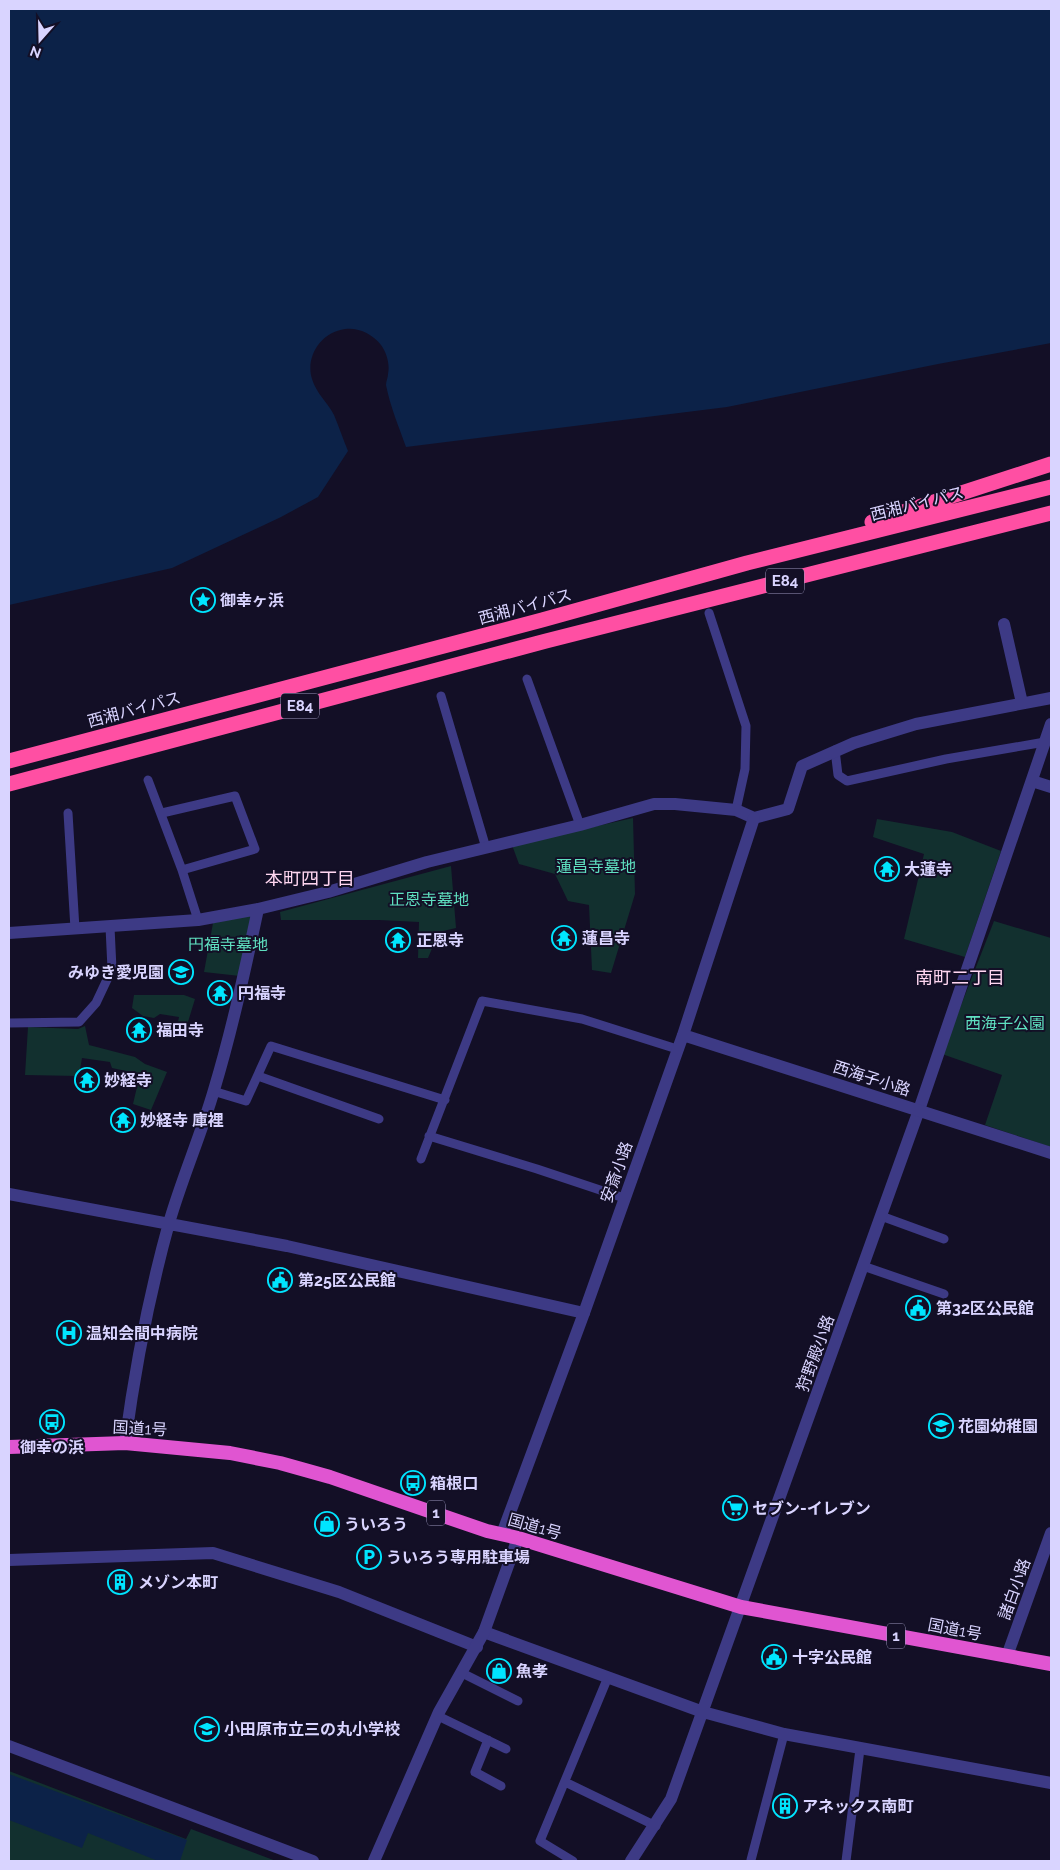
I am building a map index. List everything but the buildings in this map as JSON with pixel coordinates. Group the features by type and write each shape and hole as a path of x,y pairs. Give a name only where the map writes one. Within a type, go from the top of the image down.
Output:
{"highway":[{"name":"E84","path":"747,563 1051,464"},
{"name":"西湘バイパス","path":"9,761 542,620 747,563 1051,487"},
{"name":"E84","path":"9,784 546,642 1051,513"},
{"name":"国道1号","path":"9,1447 125,1443 230,1453 280,1463 330,1476 502,1534 741,1607 1051,1664"}],"street":[{"path":"1004,624 1022,703"},
{"path":"9,932 198,920 258,909 328,892 427,862 580,825 654,804 690,805 736,810 754,818 788,809 802,766 836,750 916,724 1051,698"},
{"name":"狩野殿小路","path":"630,1861 656,1826 671,1799 919,1110 1051,724"},
{"path":"1032,781 1051,787"},
{"name":"安斎小路","path":"502,1534 584,1313 683,1035 754,818"},
{"path":"125,1443 135,1373 169,1224 214,1091 238,1002 258,909"},
{"name":"西海子小路","path":"683,1035 1051,1152"},
{"path":"9,1194 287,1246 584,1313"},
{"name":"諸白小路","path":"1007,1656 1051,1533"},
{"path":"374,1861 438,1716 484,1632 518,1538"},
{"path":"9,1560 213,1553 339,1592 477,1647"},
{"path":"484,1632 703,1712 784,1734 1051,1783"},
{"path":"9,1746 313,1861"}],"lane":[{"path":"709,613 746,726 745,769 736,810"},
{"path":"527,679 580,825"},
{"path":"441,696 486,848"},
{"path":"836,750 838,775 846,781 946,759 1045,742"},
{"path":"148,780 162,813 198,920"},
{"path":"162,813 234,796 254,849 182,870"},
{"path":"68,813 75,929"},
{"path":"9,1023 79,1022 96,1003 112,970 110,927"},
{"path":"421,1159 482,1001 582,1019 677,1049"},
{"path":"214,1091 246,1101 271,1046 445,1100"},
{"path":"258,1076 378,1119"},
{"path":"429,1136 537,1168 624,1198"},
{"path":"881,1216 944,1239"},
{"path":"863,1266 944,1294"},
{"path":"462,1673 518,1701"},
{"path":"573,1861 540,1841 608,1677"},
{"path":"438,1716 506,1749"},
{"path":"751,1860 784,1734"},
{"path":"488,1740 475,1772 500,1786"},
{"path":"846,1861 860,1749"},
{"path":"565,1782 656,1826"}],"green space":[{"name":"蓮昌寺墓地","path":"633,818 635,894 611,973 592,970 589,905 568,901 555,874 519,864 512,845"},
{"path":"877,819 952,832 1001,851 965,957 904,939 924,854 873,837"},
{"name":"正恩寺墓地","path":"451,866 456,928 439,932 428,958 418,958 419,922 281,920 280,912"},
{"name":"円福寺墓地","path":"253,915 240,976 204,972 213,923"},
{"name":"西海子公園","path":"994,921 1051,938 1051,1147 985,1125 1002,1075 942,1054"},
{"path":"134,995 184,995 195,999 184,1035 176,1032 179,1017 160,1014 154,1018 143,1016 132,1008"},
{"path":"85,1026 89,1045 135,1057 145,1064 167,1072 151,1110 133,1104 140,1074 112,1068 110,1062 82,1058 79,1076 25,1075 28,1027 78,1029"},
{"path":"9,1771 186,1839 191,1829 276,1861 9,1861"}],"water":[{"path":"9,9 1051,9 1051,343 727,407 406,447 386,385 389,370 383,348 378,341 360,330 345,329 336,331 322,340 317,347 313,354 310,371 314,384 334,415 348,451 318,497 281,517 172,568 9,605"},
{"path":"9,1774 187,1840 180,1861 158,1861 88,1833 82,1848 9,1820"}],"place":[{"name":"御幸ヶ浜","path":"203,600"},
{"name":"大蓮寺","path":"887,869"},
{"name":"蓮昌寺","path":"564,938"},
{"name":"正恩寺","path":"398,940"},
{"name":"みゆき愛児園","path":"181,972"},
{"name":"円福寺","path":"220,993"},
{"name":"福田寺","path":"139,1030"},
{"name":"妙経寺","path":"87,1080"},
{"name":"妙経寺 庫裡","path":"123,1120"},
{"name":"第25区公民館","path":"280,1280"},
{"name":"第32区公民館","path":"918,1308"},
{"name":"温知会間中病院","path":"69,1333"},
{"name":"御幸の浜","path":"52,1422"},
{"name":"花園幼稚園","path":"941,1426"},
{"name":"箱根口","path":"413,1483"},
{"name":"セブン-イレブン","path":"735,1508"},
{"name":"ういろう","path":"327,1524"},
{"name":"ういろう専用駐車場","path":"369,1557"},
{"name":"メゾン本町","path":"120,1582"},
{"name":"十字公民館","path":"774,1657"},
{"name":"魚孝","path":"499,1671"},
{"name":"小田原市立三の丸小学校","path":"207,1729"},
{"name":"アネックス南町","path":"785,1806"}],"district":[{"name":"本町四丁目","path":"310,879"},
{"name":"南町二丁目","path":"960,978"}]}
